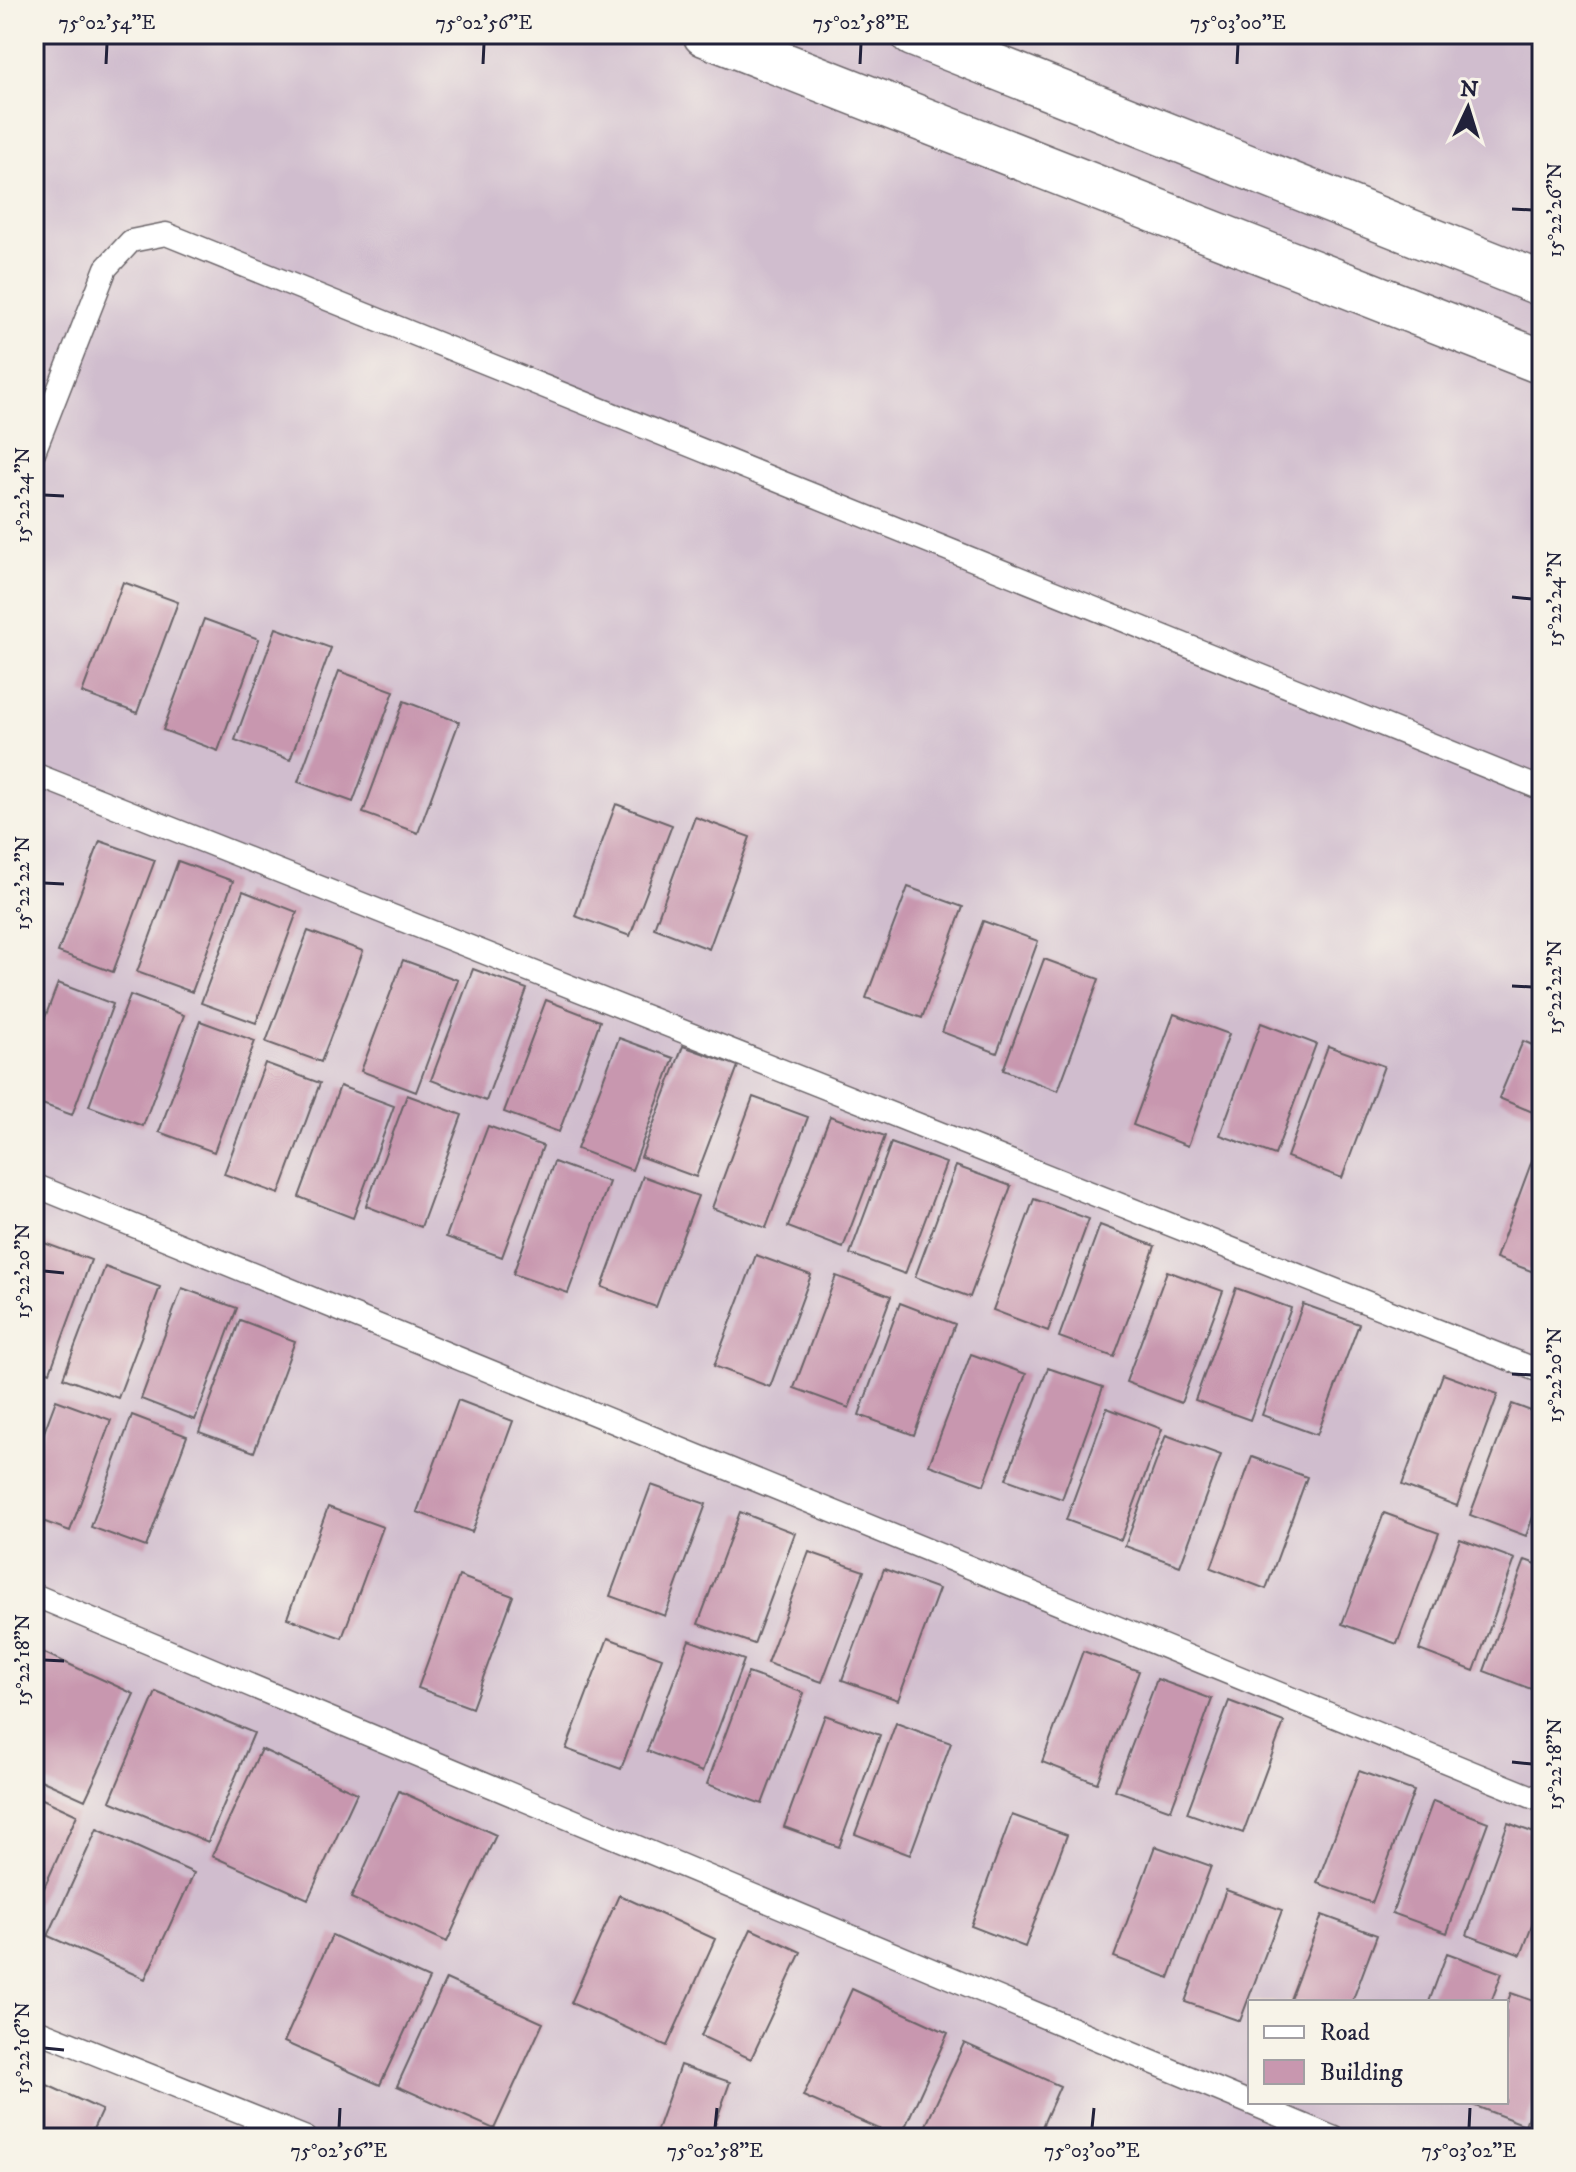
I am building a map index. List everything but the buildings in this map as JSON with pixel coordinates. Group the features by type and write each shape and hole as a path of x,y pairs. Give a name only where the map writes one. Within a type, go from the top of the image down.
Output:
{"street":[{"path":"705,34 1542,362"},
{"path":"913,34 1542,284"}],"lane":[{"path":"34,452 106,268 131,241 166,234 1542,789"},
{"path":"34,774 1542,1372"},
{"path":"34,1185 1542,1801"},
{"path":"34,1595 1248,2102"},
{"path":"34,2029 306,2138"},
{"path":"1253,2104 1334,2138"}],"shaded area":[{"path":"34,34 1542,34 1542,2138 34,2138"}]}
